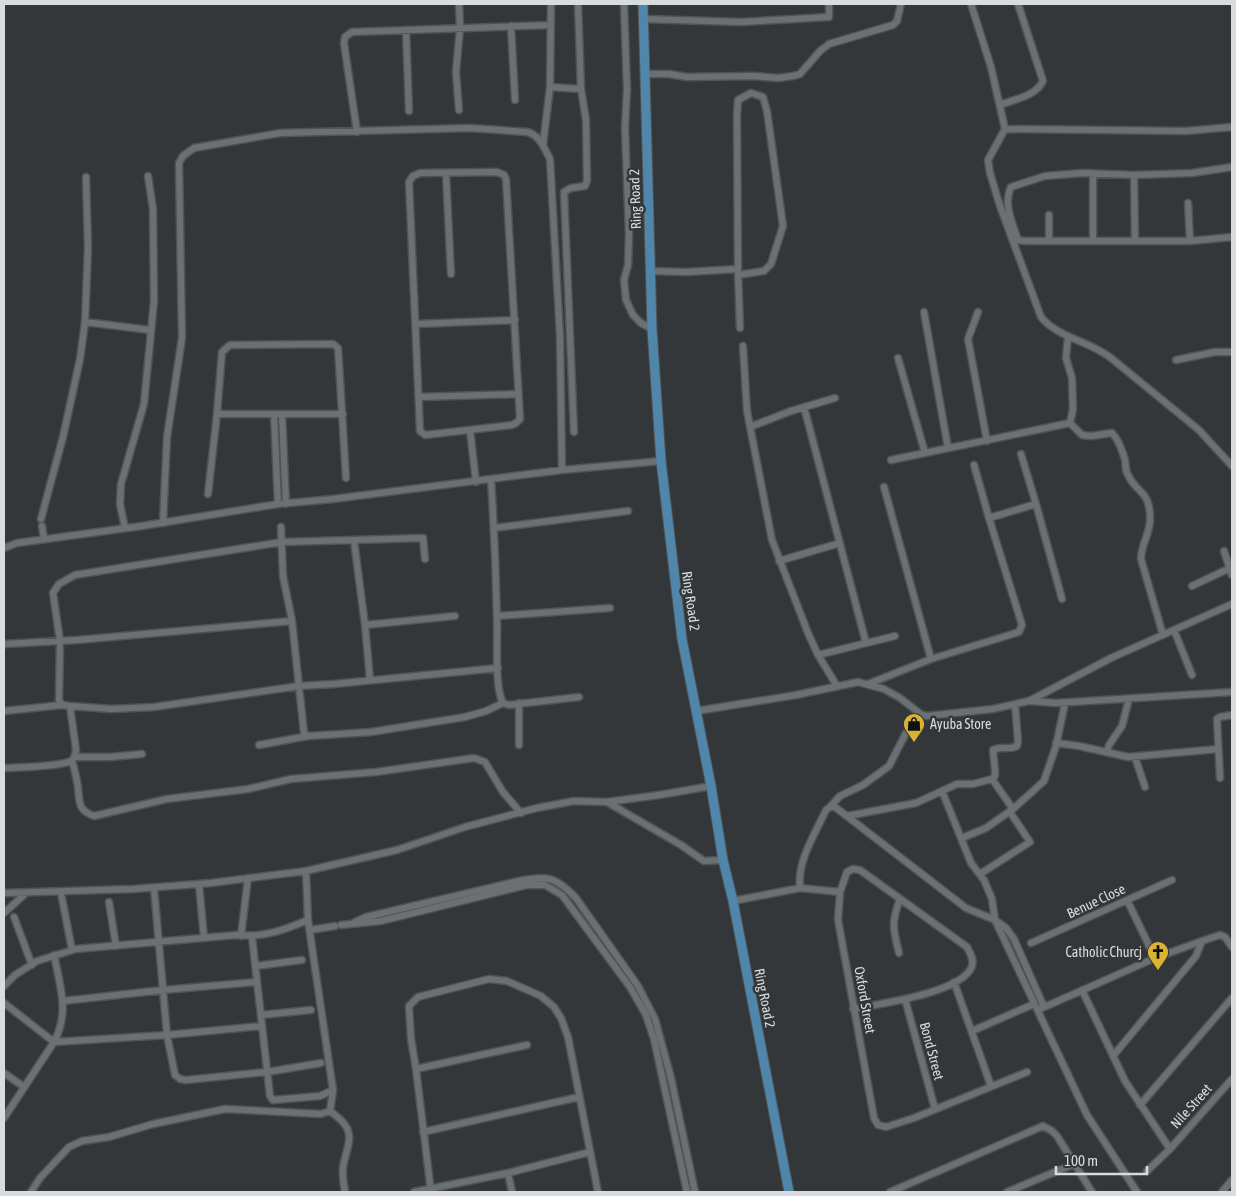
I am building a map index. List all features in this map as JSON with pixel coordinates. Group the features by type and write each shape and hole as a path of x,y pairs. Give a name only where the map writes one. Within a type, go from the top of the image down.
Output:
{"main road":[{"name":"Ring Road 2","path":"643,4 652,329 661,461 682,639 711,786 723,860 733,901 789,1192"}],"street":[{"path":"458,110 456,72 460,28 459,4"},
{"path":"543,145 550,87 551,4"},
{"path":"574,432 564,192 571,188 585,186 588,181 586,120 581,89 578,4"},
{"path":"624,4 627,89 625,128 629,234 628,264 624,280 626,300 633,314 641,323 652,329"},
{"path":"644,19 742,22 829,17 829,4"},
{"path":"644,74 668,74 687,77 753,76 778,78 793,76 800,74 820,51 829,44 893,25 897,21 901,4"},
{"path":"971,4 986,47 1005,129 988,160 992,181 1041,317 1045,322 1068,336 1100,350 1111,358 1199,430 1232,466"},
{"path":"1000,104 1031,94 1040,88 1043,81 1018,4"},
{"path":"357,132 344,37 352,32 550,25"},
{"path":"511,26 515,100"},
{"path":"406,30 409,111"},
{"path":"550,87 581,89"},
{"path":"651,271 695,272 738,272 764,271 771,264 783,226 767,111 763,97 752,93 738,100 738,272 740,328"},
{"path":"1005,129 1186,131 1232,127"},
{"path":"163,523 167,437 182,338 179,163 188,151 205,145 280,133 470,128 527,132 533,134 543,145 550,159 554,220 560,336 562,470"},
{"path":"1232,167 1192,173 1134,175 1083,173 1044,176 1011,187 1007,196 1009,215 1018,240 1190,241 1232,237"},
{"path":"497,172 504,175 506,179 520,419 516,423 425,436 420,431 409,182 413,176 420,173 446,174 497,172"},
{"path":"446,174 451,274"},
{"path":"1093,174 1094,240"},
{"path":"1134,175 1135,241"},
{"path":"124,528 120,504 121,484 144,404 154,302 153,209 148,176"},
{"path":"44,539 42,523 64,438 80,359 85,322 88,248 86,177"},
{"path":"1188,203 1190,241"},
{"path":"1049,215 1049,241"},
{"path":"924,312 948,448"},
{"path":"978,312 968,340 987,441"},
{"path":"416,324 515,320"},
{"path":"85,322 150,330"},
{"path":"1068,336 1066,358 1072,378 1073,409 1070,423"},
{"path":"208,494 222,352 227,346 333,344 338,348 346,478"},
{"path":"742,346 747,411 770,530 780,561 818,655 837,686"},
{"path":"1176,360 1214,352 1232,352"},
{"path":"898,358 925,453"},
{"path":"418,397 518,394"},
{"path":"750,427 835,398"},
{"path":"804,407 866,643"},
{"path":"216,414 343,414"},
{"path":"274,414 278,504"},
{"path":"282,414 286,504"},
{"path":"891,460 1070,423"},
{"path":"1070,423 1082,435 1091,436 1112,433 1115,436 1125,460 1125,470 1129,478 1143,492 1149,504 1150,521 1141,551 1141,559 1163,635"},
{"path":"470,430 476,482"},
{"path":"1021,454 1062,599"},
{"path":"4,548 17,543 163,523 278,504 476,482 562,470 661,461"},
{"path":"868,684 931,659 1019,632 1022,625 974,465"},
{"path":"490,480 494,528 498,668 500,696 503,703"},
{"path":"884,487 931,659"},
{"path":"989,518 1036,504"},
{"path":"494,528 628,511"},
{"path":"281,527 283,576 292,621 304,733 308,736"},
{"path":"62,704 59,700 60,641 53,593 59,584 71,577 282,542 423,538 425,559"},
{"path":"354,541 370,680"},
{"path":"780,561 840,543"},
{"path":"1224,551 1232,576"},
{"path":"1192,586 1230,568"},
{"path":"1029,701 1111,658 1232,604"},
{"path":"497,616 610,608"},
{"path":"365,625 454,616"},
{"path":"5,644 292,621"},
{"path":"1174,630 1192,674"},
{"path":"818,655 895,636"},
{"path":"4,711 62,704 111,709 154,706 299,686 498,668"},
{"path":"696,711 796,695 858,682 884,689 900,698 922,715 927,716 993,709 1029,701 1065,703 1232,692"},
{"path":"259,745 308,736 371,732 465,717 486,711 503,703 509,705 579,697"},
{"path":"1107,752 1109,745 1122,726 1129,699"},
{"path":"519,703 519,745"},
{"path":"962,838 986,828 1012,811 1044,781 1056,743 1065,703"},
{"path":"992,779 995,770 993,750 1016,746 1018,741 1015,704"},
{"path":"70,706 79,804 88,814 94,816 168,799 248,789 290,779 376,772 474,758 485,762 503,792 521,813"},
{"path":"800,888 800,874 808,849 826,810 840,796 863,784 889,766 906,733 922,715"},
{"path":"1220,778 1217,719 1232,716"},
{"path":"1056,743 1128,757 1218,749"},
{"path":"4,768 62,764 74,758 142,754"},
{"path":"1135,757 1145,787"},
{"path":"847,816 916,803 957,784 973,784 992,779"},
{"path":"980,874 1030,842 992,779"},
{"path":"4,893 61,893 154,888 306,871 397,850 465,827 574,801 607,802 711,786"},
{"path":"942,791 971,862 980,874 992,898 995,920 1036,1007 1088,1115 1134,1191"},
{"path":"607,802 681,845 704,862 723,860"},
{"path":"830,807 835,807 966,908 995,920 1006,928 1014,939 1046,1006"},
{"name":"Oxford Street","path":"900,899 860,870 853,869 847,872 840,892 838,920 874,1118 878,1125 886,1127 935,1109"},
{"path":"306,871 308,920 333,1090 330,1111"},
{"path":"470,895 542,877 557,881 576,898 638,986 647,1002 660,1037 671,1078 695,1192"},
{"path":"241,936 248,878"},
{"name":"Benue Close","path":"1030,943 1172,880"},
{"path":"198,884 204,938"},
{"path":"310,930 355,922 366,917 470,895 527,885 537,884 552,888 562,895 638,1000 646,1015 654,1039 687,1192"},
{"path":"154,888 167,1035 175,1074 180,1079 186,1080 267,1072 321,1063"},
{"path":"733,901 800,888 840,892"},
{"path":"61,893 72,950"},
{"path":"4,913 25,894"},
{"path":"853,1009 905,999 937,990 966,974 972,966 972,957 967,947 900,899 894,918 893,929 899,953"},
{"path":"1127,900 1155,958"},
{"path":"108,902 116,946"},
{"path":"14,917 32,965"},
{"path":"4,986 32,965 54,955 72,950 204,938 252,937 284,930 308,920"},
{"path":"972,1031 1036,1007 1046,1006 1155,958 1220,935 1232,946"},
{"path":"252,937 270,1096 273,1100 320,1096 333,1090"},
{"path":"1113,1056 1196,956 1202,941"},
{"path":"4,1118 61,1029 64,1015 63,1001 54,955"},
{"path":"256,966 302,960"},
{"path":"431,1191 408,1006 418,997 489,979 507,981 541,996 554,1007 561,1018 568,1036 598,1192"},
{"path":"63,1001 257,982"},
{"path":"954,982 991,1086"},
{"path":"1082,990 1113,1056 1140,1105 1170,1148"},
{"path":"1140,1105 1232,998"},
{"name":"Bond Street","path":"905,999 935,1109"},
{"path":"4,1003 54,1042 167,1035 262,1026"},
{"path":"260,1014 310,1010"},
{"path":"416,1069 527,1045"},
{"path":"935,1109 1026,1072"},
{"path":"4,1073 24,1088"},
{"path":"663,1080 671,1078"},
{"name":"Nile Street","path":"1147,1171 1232,1079"},
{"path":"423,1132 579,1096"},
{"path":"31,1192 40,1178 69,1147 82,1141 109,1137 153,1124 225,1109 320,1114 330,1111"},
{"path":"330,1111 345,1125 349,1133 348,1148 343,1166 346,1192"},
{"path":"890,1192 1043,1126 1057,1136 1092,1192"},
{"path":"414,1192 431,1191 508,1174 590,1152"},
{"path":"1007,1192 1074,1164"},
{"path":"508,1174 512,1192"},
{"path":"1222,1192 1232,1180"}],"place":[{"name":"Ayuba Store","path":"914,743"},
{"name":"Catholic Churcj","path":"1158,971"}]}
